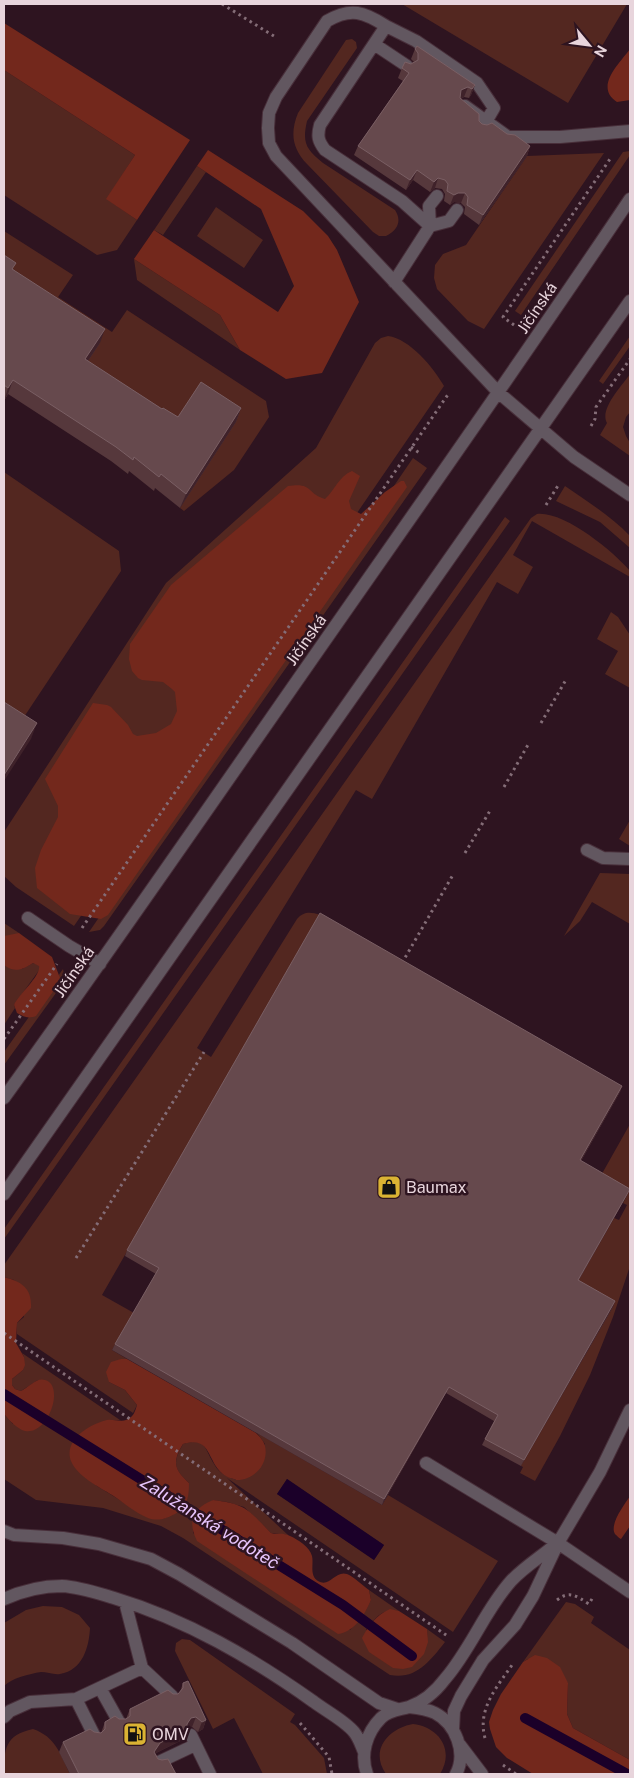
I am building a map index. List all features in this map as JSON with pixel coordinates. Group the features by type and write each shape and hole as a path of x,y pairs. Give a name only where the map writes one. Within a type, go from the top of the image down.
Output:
{"street":[{"path":"485,124 494,108 477,83 416,41 369,16 358,12 347,12 327,21 276,97 269,112 268,128 269,143 276,156 498,393 574,457 630,495"},
{"path":"386,26 320,125 317,135 320,144 325,150 402,201 430,226"},
{"path":"374,44 407,66"},
{"path":"464,105 485,124 507,139 630,131"},
{"path":"394,282 430,226 429,206 437,196"},
{"name":"Jičínská","path":"4,1098 100,964 498,393 630,199"},
{"path":"430,226 449,221 457,210"},
{"path":"4,1194 630,301"},
{"path":"587,850 603,858 630,859"},
{"path":"28,918 69,946 100,964"},
{"path":"456,1774 459,1769 460,1756 459,1744 454,1730 454,1712 461,1696 483,1660 515,1625 529,1603 558,1543 600,1472 630,1410"},
{"path":"426,1463 558,1543 630,1592"},
{"path":"4,1531 14,1535 63,1538 99,1544 151,1560 179,1574 292,1643 379,1703 403,1708 423,1708 445,1720 454,1730"},
{"path":"364,1772 366,1741 381,1718 427,1697 445,1680 512,1580 558,1543"},
{"path":"4,1600 18,1593 43,1587 64,1586 86,1590 125,1602 195,1629 272,1672 353,1730 364,1752"},
{"path":"125,1602 142,1668 172,1696"},
{"path":"4,1718 10,1711 30,1702 76,1699 142,1668"},
{"path":"100,1688 119,1722"},
{"path":"76,1699 94,1735"},
{"path":"158,1762 193,1740 210,1774"},
{"path":"459,1744 482,1774"}],"path":[{"path":"222,4 277,38"},
{"path":"514,325 503,317 614,153"},
{"path":"591,426 595,419 596,407 630,359"},
{"path":"600,389 606,393"},
{"path":"81,930 449,392"},
{"path":"411,447 421,454"},
{"path":"546,505 559,484"},
{"path":"541,723 567,678"},
{"path":"504,787 529,743"},
{"path":"466,853 491,809"},
{"path":"401,964 454,873"},
{"path":"393,960 409,969"},
{"path":"4,1039 58,962"},
{"path":"76,1258 204,1052"},
{"path":"4,1333 453,1640"},
{"path":"552,1608 557,1600 564,1595 572,1594 588,1604 593,1597"},
{"path":"486,1741 482,1720 488,1702 518,1657"},
{"path":"300,1723 329,1757 332,1774"},
{"path":"499,1763 516,1774"}],"shaded area":[{"path":"402,4 627,4 568,103"},
{"path":"4,23 190,140 137,220 106,199 135,155 4,70"},
{"path":"352,39 356,42 357,48 307,121 305,140 309,149 323,163 395,210 398,225 386,236 379,236 373,232 307,164 295,146 293,134 298,113 346,40"},
{"path":"630,49 630,100 617,102 608,90 608,83 615,68"},
{"path":"4,70 135,155 107,199 137,220 117,250 97,255 4,195"},
{"path":"208,150 303,211 328,236 337,250 359,302 322,373 286,379 240,350 220,315 134,259 154,230 278,312 294,286 261,209 197,166"},
{"path":"630,151 630,155 521,315 515,311 623,152"},
{"path":"604,153 484,329 468,321 437,289 434,278 435,265 443,254 466,245 527,156"},
{"path":"197,166 206,172 163,235 154,230"},
{"path":"216,207 263,240 244,268 197,236"},
{"path":"4,231 73,275 58,297 112,332 127,310 266,401 269,417 234,470 184,511 180,508 197,481 173,431 80,373 4,273"},
{"path":"134,259 220,315 240,350 137,280"},
{"path":"388,336 404,342 420,355 444,386 74,926 16,887 4,876 4,832 166,583 316,448 375,343 381,338"},
{"path":"630,336 630,346 603,384 599,381"},
{"path":"630,374 630,412 626,417 623,427 630,443 630,456 600,435 607,423 606,411 617,391"},
{"path":"413,458 427,468 104,926 100,930 89,932"},
{"path":"352,471 360,476 349,501 351,509 361,514 385,492 401,481 404,481 407,487 108,915 101,919 70,914 37,888 35,868 41,850 58,817 58,806 45,779 93,703 111,707 128,725 133,734 137,736 156,733 171,724 177,711 175,692 172,689 163,682 142,680 132,671 129,659 130,644 171,585 288,486 306,487 319,497 325,499 340,480"},
{"path":"4,472 119,551 121,571 16,729 4,721"},
{"path":"565,486 623,529 630,536 630,548 600,522 556,501"},
{"path":"537,514 548,515 574,525 612,553 630,571 630,577 532,521 513,555 533,567 518,594 497,582 372,799 356,790 197,1048 211,1057 297,919 308,913 320,915 102,1295 134,1313 112,1350 127,1359 121,1359 109,1382 125,1390 137,1405 133,1413 17,1334 17,1323 24,1317 14,1280 4,1277 4,1265 531,518"},
{"path":"505,517 510,521 4,1239 4,1229"},
{"path":"611,612 618,617 630,635 630,688 605,674 618,651 597,639"},
{"path":"630,820 630,846 619,839"},
{"path":"600,873 630,874 630,924 592,902 580,921 564,936"},
{"path":"4,923 19,933 22,969 33,963 39,965 40,969 14,1005 15,1008 4,1025"},
{"path":"19,933 52,957 60,978 59,983 36,1016 31,1017 17,1013 14,1005 37,975 39,966 33,963 22,969 15,970 4,965 4,936"},
{"path":"63,969 64,974 61,986 4,1065 4,1052"},
{"path":"630,1124 630,1266 613,1317 590,1375 535,1481 520,1473 523,1467 521,1466 575,1286 614,1218 619,1220 627,1205 623,1203 627,1195 599,1179"},
{"path":"4,1277 16,1281 25,1287 31,1301 31,1308 17,1323 16,1343 24,1357 25,1365 23,1370 12,1379 12,1385 15,1389 21,1391 42,1379 51,1384 54,1391 52,1409 41,1425 34,1430 25,1431 19,1428 4,1414"},
{"path":"22,1353 120,1420 108,1420 79,1471 97,1486 149,1518 163,1519 182,1510 189,1483 180,1474 176,1461 183,1444 196,1442 203,1445 218,1470 237,1480 265,1444 257,1433 382,1505 388,1495 498,1561 453,1632 227,1478 288,1535 271,1533 244,1507 213,1500 194,1518 193,1533 350,1630 366,1610 371,1600 369,1590 399,1611 393,1610 380,1614 366,1630 411,1667 424,1650 427,1641 427,1629 445,1642 422,1668 407,1675 390,1675 183,1538 161,1526 103,1508 36,1500 4,1479 4,1414 13,1424 38,1380 21,1391 15,1389 12,1385 12,1379 23,1370 24,1357","holes":["287,1479 384,1545 374,1560 277,1494"]},
{"path":"127,1359 256,1433 265,1446 266,1452 263,1464 255,1474 237,1480 222,1473 205,1448 200,1444 193,1442 183,1444 177,1456 176,1465 180,1474 189,1483 187,1501 178,1512 159,1519 150,1519 138,1513 95,1485 78,1472 74,1466 71,1461 71,1446 80,1434 93,1425 107,1420 126,1420 134,1414 137,1405 125,1390 109,1382 106,1372 111,1362"},
{"path":"287,1479 384,1545 374,1560 277,1494"},
{"path":"630,1496 630,1526 621,1539 615,1534 614,1525 618,1514"},
{"path":"213,1500 240,1506 252,1514 271,1533 287,1535 303,1544 311,1553 313,1573 318,1581 326,1582 343,1573 355,1579 369,1590 371,1600 359,1622 344,1633 338,1634 197,1541 192,1521 201,1507"},
{"path":"566,1602 575,1604 594,1617 591,1623 630,1650 630,1760 573,1728 567,1714 568,1683 528,1659 523,1662"},
{"path":"43,1606 62,1607 79,1615 90,1628 88,1643 83,1657 68,1672 31,1674 7,1683 4,1686 4,1623 26,1610"},
{"path":"390,1609 399,1611 427,1629 428,1642 424,1654 412,1667 403,1669 393,1668 369,1652 362,1638 373,1621"},
{"path":"182,1639 190,1640 295,1714 290,1722 295,1725 324,1758 327,1774 263,1774 234,1718 213,1729 175,1651 176,1643"},
{"path":"535,1655 547,1658 560,1667 568,1683 567,1714 573,1728 630,1760 630,1774 533,1774 507,1758 496,1747 489,1722 493,1710 501,1694 523,1662"},
{"path":"413,1724 430,1730 442,1741 446,1756 440,1774 386,1774 381,1765 380,1757 384,1742 396,1730"},
{"path":"33,1729 41,1732 52,1741 70,1774 4,1774 8,1744 17,1735"}],"building":[{"path":"417,46 475,85 472,89 468,87 461,90 460,98 479,114 479,121 482,124 492,123 507,134 515,135 530,146 483,215 467,205 468,197 465,193 454,195 447,191 448,184 445,180 438,178 434,182 417,170 410,180 358,146 409,73 402,68 405,62 411,64 418,60 418,53 415,49"},
{"path":"4,255 16,263 12,269 105,329 85,359 162,409 178,417 201,382 241,408 186,494 161,474 159,477 134,457 133,460 13,380 8,388 4,385"},
{"path":"4,702 37,723 4,775"},
{"name":"Baumax","path":"320,913 622,1086 580,1160 630,1189 578,1280 615,1301 524,1460 485,1439 498,1415 449,1387 384,1499 115,1344 159,1268 127,1250"},
{"path":"188,1681 206,1720 202,1722 196,1717 191,1718 187,1724 187,1729 160,1743 154,1752 158,1759 168,1759 176,1774 79,1774 63,1742 90,1729 101,1733 105,1729 105,1722 115,1716 119,1719 126,1719 130,1716 130,1709 168,1690 173,1694 178,1694 183,1688 183,1683"}],"waterway":[{"name":"Zalužanská vodoteč","path":"4,1394 343,1605 412,1656"},
{"name":"Zalužanská vodoteč","path":"525,1718 627,1774"}],"place":[{"name":"Baumax","path":"389,1187"},
{"name":"OMV","path":"135,1734"}]}
